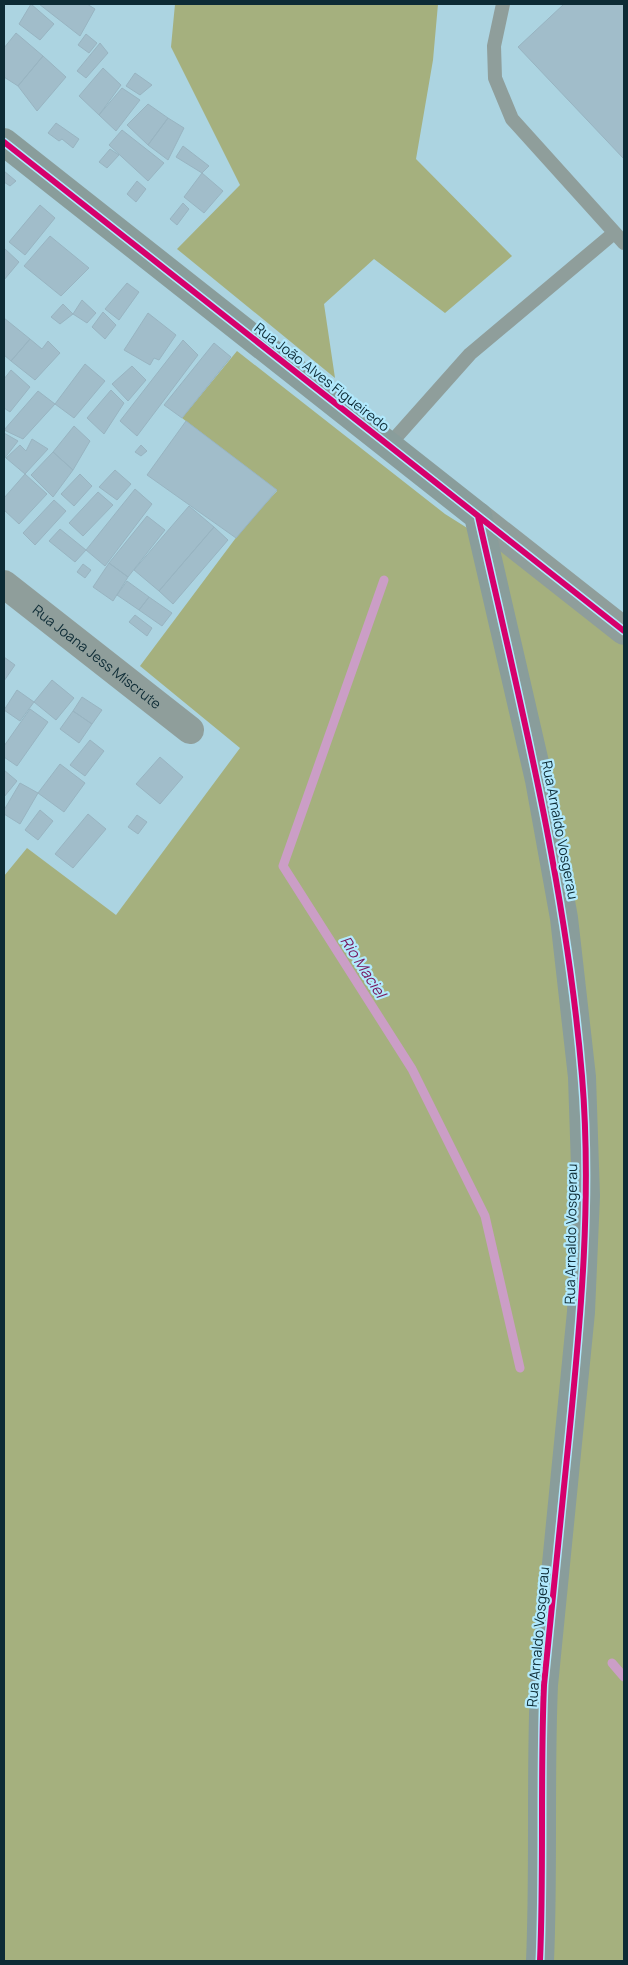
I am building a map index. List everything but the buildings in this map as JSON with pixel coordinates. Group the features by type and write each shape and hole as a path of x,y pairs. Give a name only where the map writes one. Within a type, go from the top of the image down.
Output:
{"street":[{"name":"Rua João Alves Figueiredo","path":"4,142 624,631"},
{"name":"Rua Arnaldo Vosgerau","path":"478,516 539,780 564,918 582,1077 586,1196 582,1302 544,1685 540,1961"},
{"name":"Rua Joana Jess Miscrute","path":"4,584 190,730"}],"lane":[{"path":"389,445 470,354 619,238 512,118 495,78 494,46 503,4"}],"green space":[{"path":"175,4 438,4 433,60 416,159 512,256 445,313 374,259 324,304 335,378 177,249 240,185 171,47"},
{"path":"237,351 445,514 624,627 624,1961 4,1961 4,876 27,848 116,915 240,748 140,666 244,527 277,491 182,418"}],"waterway":[{"name":"Rio Maciel","path":"384,580 283,866 412,1069 485,1216 520,1368"},
{"name":"Rio Maciel","path":"612,1663 624,1677"}],"cycle path":[{"path":"4,142 624,631"},
{"path":"478,516 525,724 553,864 575,1005 585,1121 586,1166 581,1302 544,1685 540,1961"}]}
